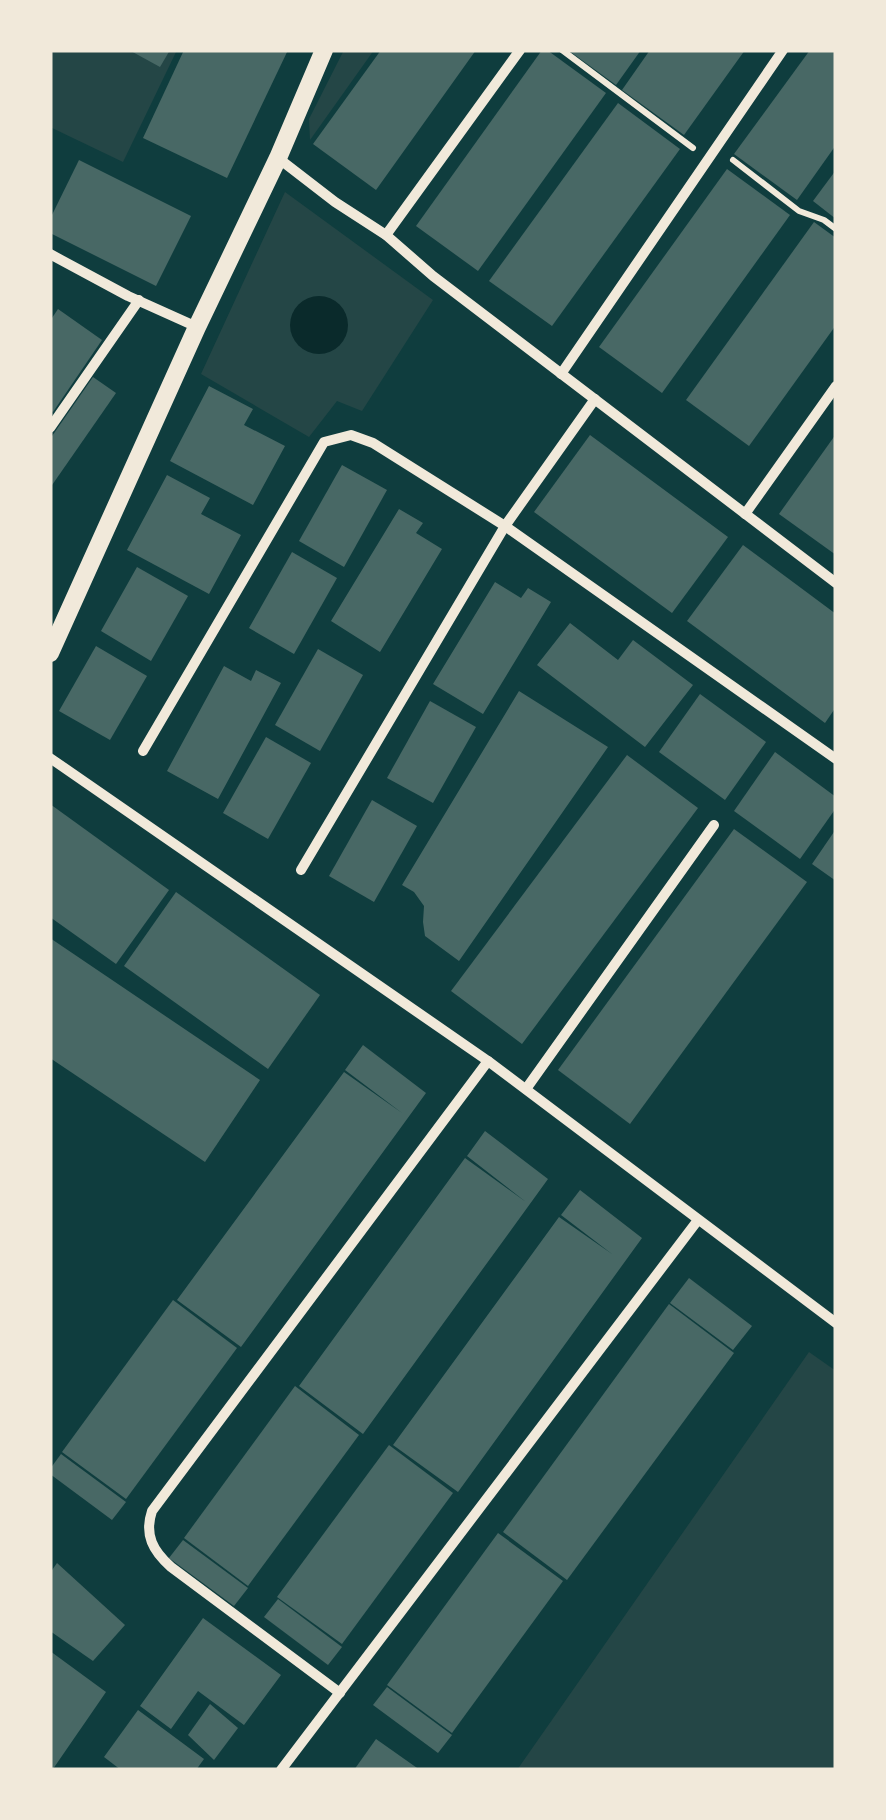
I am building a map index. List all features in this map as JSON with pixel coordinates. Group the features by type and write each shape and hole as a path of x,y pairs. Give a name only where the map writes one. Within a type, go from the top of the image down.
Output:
{"street":[{"path":"50,653 324,50"},
{"path":"386,235 520,50"},
{"path":"561,374 783,50"},
{"path":"278,158 386,235 433,276 836,583"},
{"path":"50,254 197,327"},
{"path":"50,428 139,300"},
{"path":"745,514 836,386"},
{"path":"301,870 504,526 596,400"},
{"path":"143,751 324,442 351,435 373,443 504,526 836,760"},
{"path":"50,758 488,1062 836,1322"},
{"path":"526,1090 714,826"},
{"path":"340,1692 158,1556 152,1545 149,1520 488,1062"},
{"path":"280,1770 698,1220"}],"path":[{"path":"562,50 708,160"},
{"path":"716,147 800,211 836,229"}],"shaded area":[{"path":"50,50 177,50 123,162 50,127"},
{"path":"344,50 374,50 310,140 309,119"},
{"path":"285,192 433,300 362,411 337,401 309,437 201,374"},
{"path":"319,296 340,304 348,325 340,346 319,354 298,346 290,325 298,304"},
{"path":"809,1352 836,1371 836,1770 517,1770"}],"building":[{"path":"129,50 170,50 160,67"},
{"path":"184,50 288,50 227,178 143,138"},
{"path":"381,50 476,50 376,190 313,144"},
{"path":"542,50 606,93 478,271 416,226"},
{"path":"568,50 641,50 616,85"},
{"path":"650,50 745,50 684,135 622,90"},
{"path":"810,50 836,50 836,145 797,200 734,154"},
{"path":"618,103 680,149 552,326 489,281"},
{"path":"79,160 191,216 156,286 50,233 50,219"},
{"path":"727,169 790,215 662,393 599,347"},
{"path":"836,170 836,219 813,201"},
{"path":"814,222 836,238 836,325 749,446 686,400"},
{"path":"58,309 102,340 53,412 50,321"},
{"path":"93,377 116,393 50,488 50,439"},
{"path":"209,386 253,409 244,425 285,446 253,505 170,461"},
{"path":"836,434 836,555 779,514"},
{"path":"590,435 728,537 672,613 534,512"},
{"path":"342,465 387,490 344,567 299,541"},
{"path":"167,475 210,498 201,514 241,535 209,594 127,550"},
{"path":"399,509 423,523 416,533 442,549 380,652 331,621"},
{"path":"743,545 836,614 836,707 825,723 687,621"},
{"path":"292,552 337,578 294,654 249,628"},
{"path":"137,567 188,596 151,661 101,631"},
{"path":"495,582 521,598 528,588 551,602 483,714 433,684"},
{"path":"570,623 618,660 633,640 693,685 645,747 537,665"},
{"path":"96,646 147,676 110,740 59,711"},
{"path":"318,649 363,675 320,751 275,725"},
{"path":"224,666 251,681 256,670 281,683 218,799 167,771"},
{"path":"519,691 608,747 459,961 425,936 424,906 414,892 402,885"},
{"path":"700,694 766,742 725,800 659,752"},
{"path":"430,701 476,727 433,803 387,778"},
{"path":"266,737 311,763 268,839 223,813"},
{"path":"775,752 836,797 836,808 800,859 734,811"},
{"path":"627,755 698,808 522,1044 451,991"},
{"path":"372,800 417,826 374,902 329,876"},
{"path":"50,804 169,890 116,964 50,917"},
{"path":"734,829 807,882 630,1124 558,1070"},
{"path":"836,829 836,881 812,864"},
{"path":"176,892 320,995 268,1069 124,966"},
{"path":"50,938 260,1080 205,1162 50,1058"},
{"path":"363,1045 426,1093 241,1347 177,1300 344,1072 402,1113 345,1070"},
{"path":"485,1131 548,1179 363,1434 299,1386 465,1158 526,1202 467,1156"},
{"path":"580,1190 642,1238 458,1492 393,1445 559,1217 612,1254 561,1215"},
{"path":"689,1278 752,1326 733,1350 670,1303"},
{"path":"173,1300 237,1348 126,1499 62,1452"},
{"path":"669,1304 734,1353 567,1580 503,1532"},
{"path":"295,1386 359,1435 248,1586 184,1538"},
{"path":"389,1445 453,1493 342,1644 277,1597"},
{"path":"61,1454 126,1502 112,1520 50,1474"},
{"path":"498,1533 563,1581 452,1733 387,1685"},
{"path":"183,1540 248,1588 234,1606 169,1558"},
{"path":"57,1563 125,1625 93,1661 50,1631 50,1573"},
{"path":"278,1599 342,1647 328,1665 264,1617"},
{"path":"203,1618 281,1675 244,1725 198,1691 171,1729 140,1706"},
{"path":"50,1651 106,1692 53,1769 50,1766"},
{"path":"387,1687 452,1735 438,1753 373,1705"},
{"path":"210,1704 238,1728 214,1760 188,1735"},
{"path":"138,1710 204,1759 196,1770 121,1770 104,1757"},
{"path":"376,1739 420,1770 354,1770"}]}
